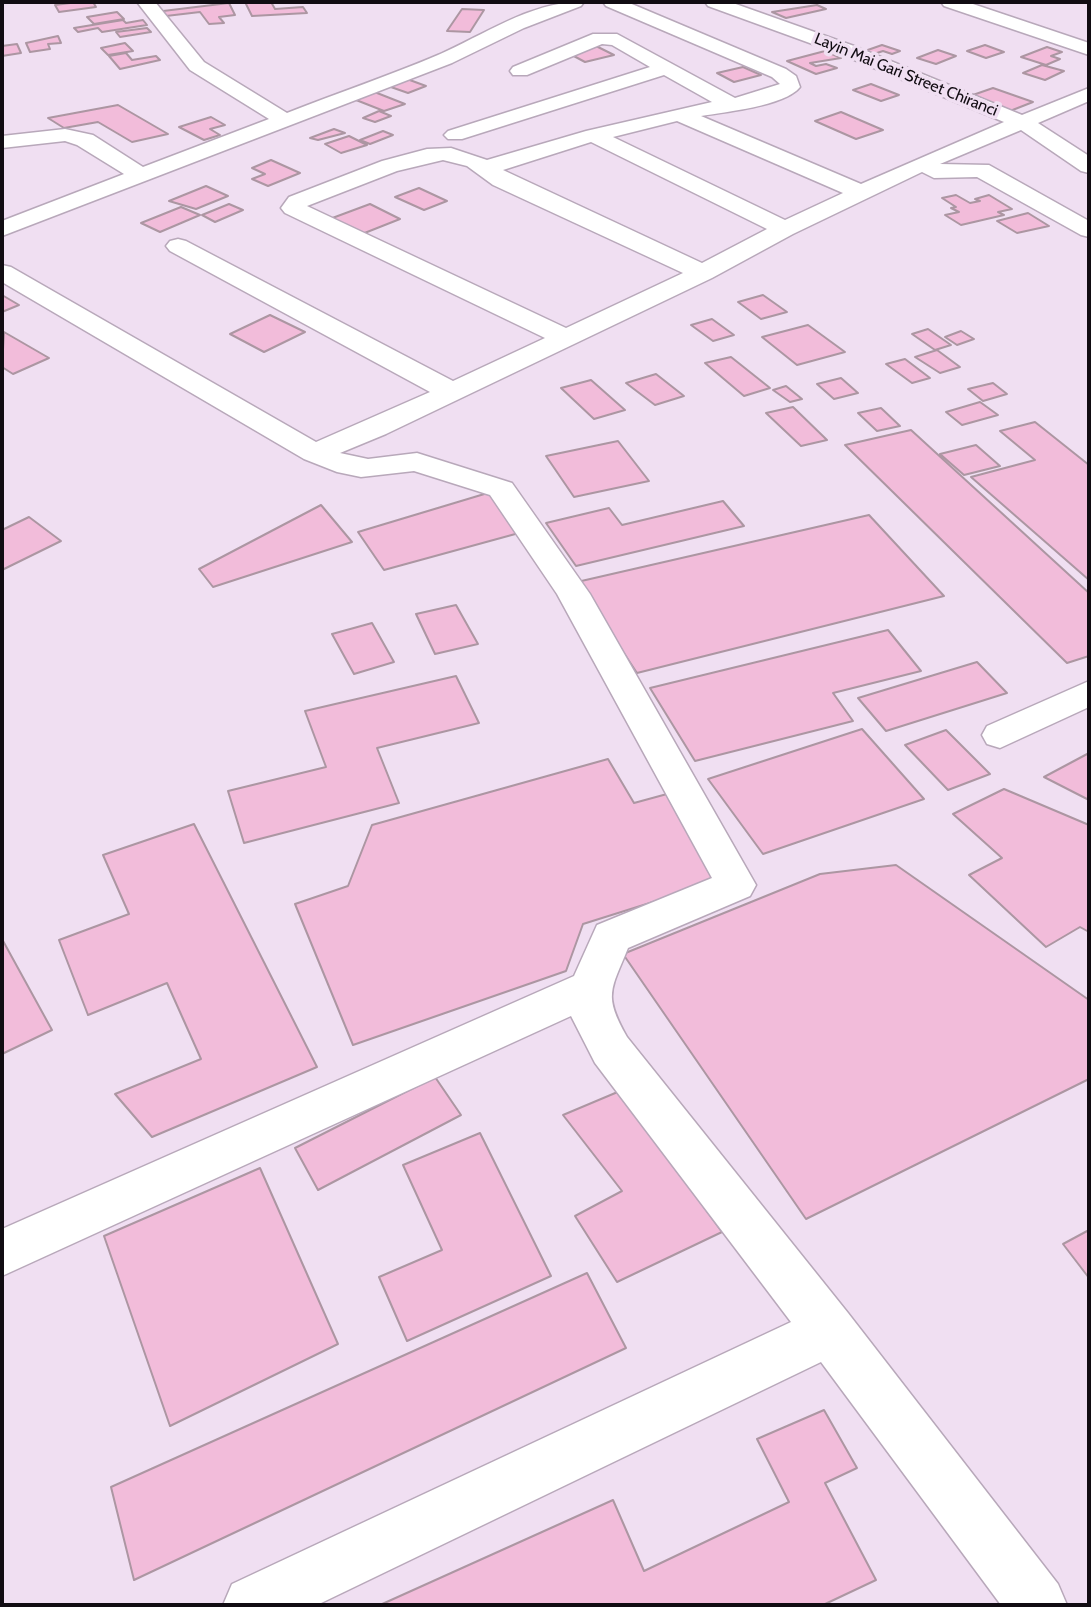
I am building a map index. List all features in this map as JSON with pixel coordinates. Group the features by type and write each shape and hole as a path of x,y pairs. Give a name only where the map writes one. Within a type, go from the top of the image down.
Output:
{"street":[{"path":"146,2 197,66 284,120"},
{"path":"2,229 445,59 518,24 575,2"},
{"path":"492,171 495,164 593,135 678,114 775,95 790,87 789,80 779,73 612,2"},
{"name":"Layin Mai Gari Street Chiranci","path":"714,2 846,50 1024,123 1089,166"},
{"path":"950,2 1089,49"},
{"path":"520,71 600,38 608,38 617,40 730,104"},
{"path":"455,135 666,68"},
{"path":"314,453 376,428 703,273 785,229 924,163 1089,94"},
{"path":"678,114 863,193"},
{"path":"2,142 65,135 85,140 140,175"},
{"path":"593,135 785,229"},
{"path":"566,338 293,208 297,202 419,158 444,154 468,158 492,171 501,180 703,273"},
{"path":"924,163 934,171 981,170 1089,230"},
{"path":"177,246 452,392"},
{"path":"2,272 314,453 352,467 369,468 405,461 417,462 501,489 573,594 736,885 612,937 590,988 591,1013 611,1050 830,1331 1037,1605"},
{"path":"1000,735 1089,693"},
{"path":"2,1253 590,988"},
{"path":"253,1605 830,1331"}],"building":[{"path":"93,2 96,7 59,12 55,5"},
{"path":"245,2 271,2 275,9 303,7 307,13 252,16"},
{"path":"229,3 235,15 219,17 224,23 209,24 200,12 166,16 163,11"},
{"path":"817,5 826,9 786,18 772,12"},
{"path":"462,9 484,10 470,32 447,31"},
{"path":"117,12 124,19 94,24 87,17"},
{"path":"123,20 126,23 143,20 147,25 102,32 98,28 78,32 74,28"},
{"path":"147,28 151,32 120,37 116,32"},
{"path":"58,36 61,43 48,44 50,49 30,52 26,43"},
{"path":"125,43 133,51 108,55 101,48"},
{"path":"17,44 21,53 2,56 2,46"},
{"path":"882,45 900,51 892,54 883,51 871,55 862,52"},
{"path":"985,45 1004,52 986,58 967,51"},
{"path":"596,46 614,55 585,62 570,54"},
{"path":"1047,47 1062,52 1051,56 1060,59 1046,65 1021,57"},
{"path":"938,50 956,56 936,64 917,58"},
{"path":"825,51 841,58 810,63 837,68 816,74 787,61"},
{"path":"126,53 132,60 156,56 160,60 120,69 109,56"},
{"path":"1042,65 1064,71 1045,80 1023,73"},
{"path":"743,67 761,75 734,82 717,73"},
{"path":"407,79 426,86 408,93 388,86"},
{"path":"871,84 899,95 881,101 853,90"},
{"path":"993,88 1033,102 1010,111 970,96"},
{"path":"372,91 405,104 384,111 351,98"},
{"path":"118,105 168,134 132,142 98,122 64,128 48,118"},
{"path":"379,111 391,116 375,122 363,118"},
{"path":"841,112 883,130 856,139 815,121"},
{"path":"211,117 225,125 210,129 220,135 204,140 179,127"},
{"path":"334,129 345,133 318,140 310,138"},
{"path":"383,131 393,135 370,144 360,140"},
{"path":"349,136 367,145 341,153 325,144"},
{"path":"271,160 300,173 268,186 252,179 265,174 252,168"},
{"path":"206,186 228,196 196,209 169,201"},
{"path":"419,188 447,201 424,210 395,197"},
{"path":"956,195 970,203 989,195 1012,209 998,212 1004,215 961,225 945,215 959,212 942,198"},
{"path":"229,204 243,210 215,222 202,215"},
{"path":"370,204 400,219 357,236 327,220"},
{"path":"181,207 200,215 160,232 141,223"},
{"path":"1028,213 1049,226 1017,233 997,221"},
{"path":"2,295 19,305 2,312"},
{"path":"763,295 787,312 761,319 738,302"},
{"path":"270,315 305,332 264,352 230,334"},
{"path":"712,319 734,335 713,341 691,325"},
{"path":"808,325 845,352 797,365 762,337"},
{"path":"928,329 951,345 935,350 912,334"},
{"path":"961,331 974,339 957,345 945,337"},
{"path":"4,332 49,358 13,374 2,367"},
{"path":"937,350 960,367 940,373 915,357"},
{"path":"731,357 770,388 744,396 705,363"},
{"path":"905,359 930,378 912,383 886,364"},
{"path":"656,374 684,396 655,405 626,383"},
{"path":"841,378 858,393 834,399 817,384"},
{"path":"591,380 625,410 594,419 561,388"},
{"path":"993,383 1007,394 983,401 968,389"},
{"path":"786,386 802,399 790,402 773,390"},
{"path":"980,402 998,415 962,425 946,412"},
{"path":"793,407 827,440 801,446 766,413"},
{"path":"881,408 900,426 877,431 858,413"},
{"path":"1035,422 1089,465 1089,580 971,477 1035,460 1000,431"},
{"path":"911,430 1089,593 1089,656 1067,663 845,445"},
{"path":"618,441 649,481 574,497 546,456"},
{"path":"976,445 1000,466 964,475 940,454"},
{"path":"501,489 519,533 384,570 358,532"},
{"path":"723,501 744,526 576,566 546,523 609,508 622,525"},
{"path":"321,505 352,542 213,587 199,569"},
{"path":"869,515 944,596 637,673 577,582"},
{"path":"29,517 61,541 2,570 2,530"},
{"path":"456,605 478,644 435,654 416,614"},
{"path":"372,623 394,662 354,674 332,634"},
{"path":"888,630 921,671 833,693 853,721 695,761 650,688"},
{"path":"977,662 1007,693 886,731 858,698"},
{"path":"456,676 479,723 377,748 399,803 244,843 228,791 326,767 305,711"},
{"path":"862,729 924,799 763,854 708,779"},
{"path":"946,730 990,774 948,790 905,745"},
{"path":"1089,753 1089,800 1044,777"},
{"path":"608,759 634,803 667,794 723,880 583,924 566,971 353,1045 295,904 348,886 372,825"},
{"path":"1004,789 1089,825 1089,932 1080,927 1046,947 969,875 1002,858 953,814"},
{"path":"194,824 317,1067 152,1137 115,1094 201,1059 167,983 88,1015 59,940 129,914 103,855"},
{"path":"896,865 1089,1000 1089,1079 806,1219 623,954 820,874"},
{"path":"2,939 52,1030 2,1054"},
{"path":"435,1077 461,1115 318,1190 295,1148"},
{"path":"620,1091 722,1232 617,1282 575,1216 622,1191 563,1115"},
{"path":"480,1133 551,1276 407,1341 379,1277 442,1250 403,1165"},
{"path":"260,1168 338,1344 170,1426 104,1236"},
{"path":"1089,1230 1089,1278 1063,1244"},
{"path":"587,1273 626,1348 134,1580 111,1487"},
{"path":"824,1410 857,1468 825,1483 876,1580 823,1605 380,1605 613,1500 644,1571 789,1502 757,1439"}]}
